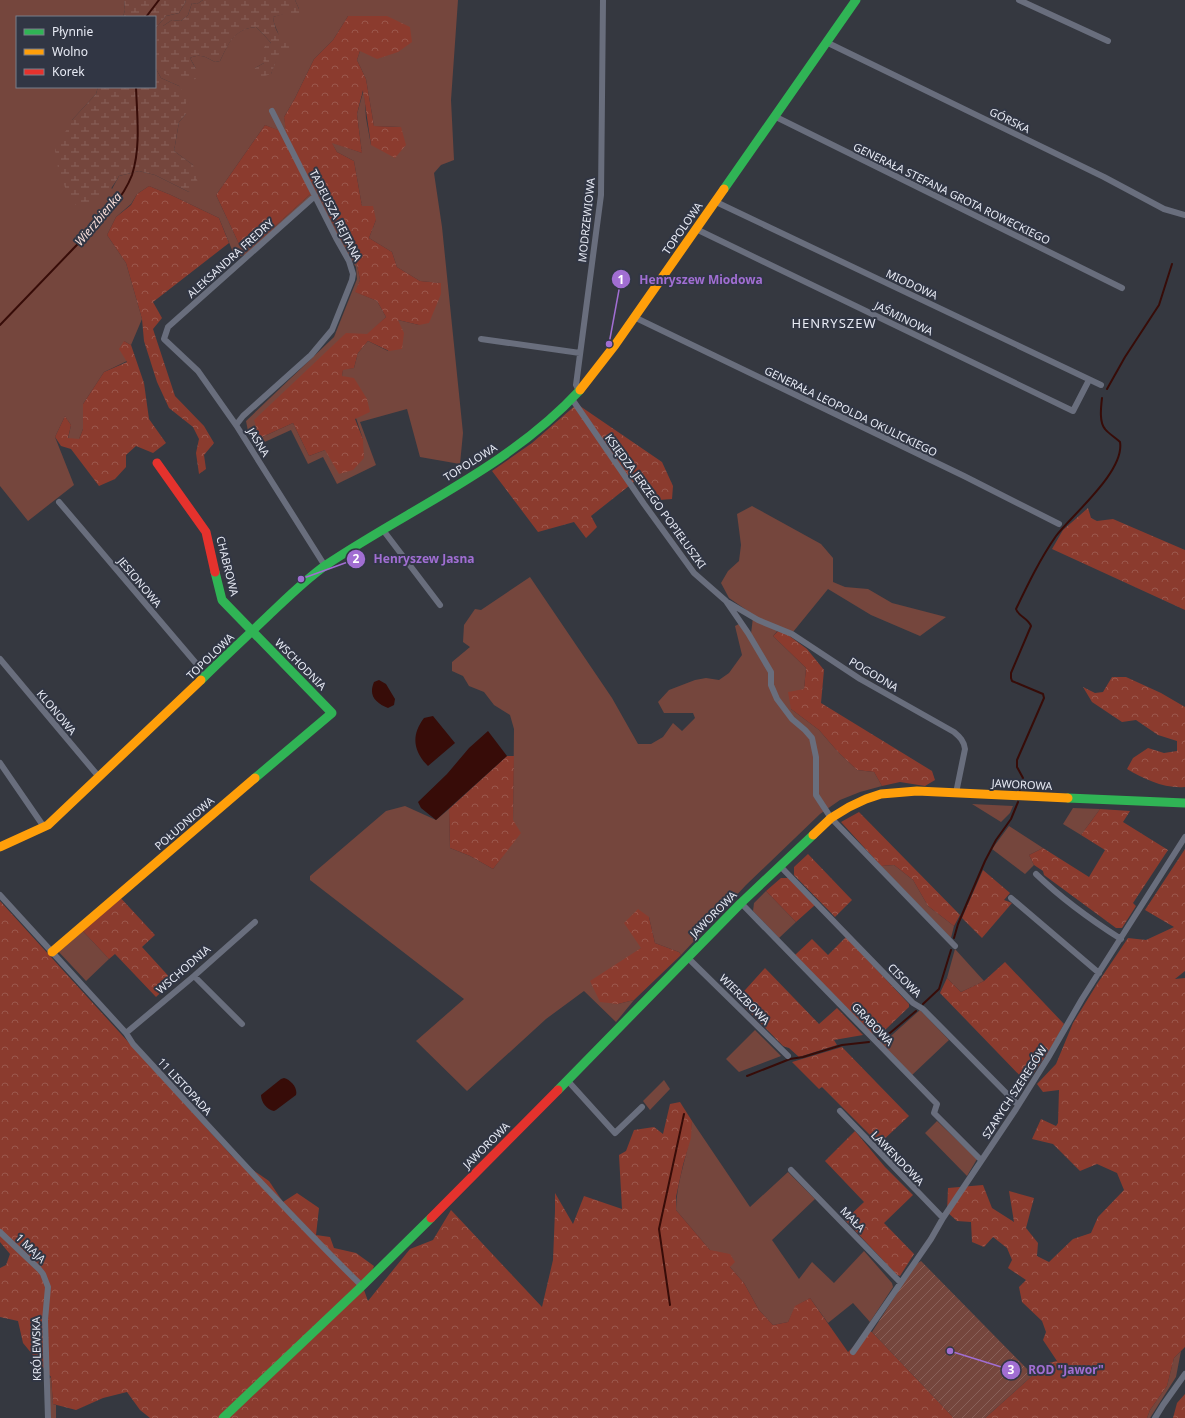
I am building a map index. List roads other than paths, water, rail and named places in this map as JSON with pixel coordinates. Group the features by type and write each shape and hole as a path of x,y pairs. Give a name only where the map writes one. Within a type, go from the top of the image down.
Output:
{"street":[{"name":"MODRZEWIOWA","path":"579,391 576,384 601,195 603,0"},
{"name":"TOPOLOWA","path":"0,847 44,827 58,816 304,582 325,566 488,466 528,438 572,399 597,369 856,0"},
{"path":"1019,0 1108,41"},
{"name":"GÓRSKA","path":"826,42 1104,177 1164,209 1185,215"},
{"name":"TADEUSZA REJTANA","path":"236,425 242,416 311,355 332,330 353,274 349,261 272,111"},
{"name":"GENERAŁA STEFANA GROTA ROWECKIEGO","path":"774,116 1122,288"},
{"name":"ALEKSANDRA FREDRY","path":"164,339 168,327 315,196"},
{"name":"MIODOWA","path":"714,201 1101,385"},
{"name":"JAŚMINOWA","path":"696,228 1073,411 1089,380"},
{"name":"GENERAŁA LEOPOLDA OKULICKIEGO","path":"634,317 964,476 1059,524"},
{"name":"JASNA","path":"164,339 198,371 236,425 325,566"},
{"path":"481,339 580,353"},
{"name":"KSIĘDZA JERZEGO POPIEŁUSZKI","path":"572,399 694,574 726,601 772,672 771,685 777,699 792,719 812,738 816,757 816,795 831,818 955,946"},
{"name":"CHABROWA","path":"158,463 206,532 222,600 252,632"},
{"name":"JESIONOWA","path":"60,502 206,675"},
{"path":"383,530 440,605"},
{"name":"POGODNA","path":"726,601 758,620 792,634 860,679 954,732 961,738 964,744 956,794"},
{"name":"WSCHODNIA","path":"252,632 332,713"},
{"name":"KLONOWA","path":"0,659 99,777"},
{"name":"POŁUDNIOWA","path":"52,952 332,713"},
{"path":"0,763 44,827"},
{"name":"JAWOROWA","path":"223,1418 362,1286 568,1081 741,903 831,818 849,807 881,794 917,791 956,794 1185,803"},
{"name":"SZARYCH SZEREGÓW","path":"853,1352 931,1239 943,1218 1018,1105 1163,870 1184,840"},
{"name":"CISOWA","path":"780,866 913,1003 923,1009 1018,1105"},
{"path":"1036,874 1099,925 1121,939"},
{"name":"11 LISTOPADA","path":"0,895 222,1141 325,1250 362,1286"},
{"path":"1011,898 1099,973"},
{"name":"GRABOWA","path":"741,903 937,1104 934,1113 981,1160"},
{"name":"WSCHODNIA","path":"126,1033 255,922"},
{"name":"WIERZBOWA","path":"687,957 788,1056"},
{"path":"194,976 242,1024"},
{"path":"568,1081 615,1134 642,1107"},
{"name":"LAWENDOWA","path":"840,1111 943,1218"},
{"name":"MAŁA","path":"791,1170 900,1282"},
{"name":"1 MAJA","path":"0,1232 39,1269 46,1280"},
{"name":"KRÓLEWSKA","path":"46,1280 48,1287 45,1320 48,1418"},
{"path":"1156,1418 1185,1374"}],"waterway":[{"name":"Wierzbienka","path":"147,16 159,0"},
{"name":"Wierzbienka","path":"0,325 106,215 114,206 127,186 132,175 137,154 138,131 136,88"},
{"path":"1107,389 1125,357 1159,305 1172,264"},
{"path":"1020,790 1023,778 1017,767 1017,760 1044,698 1043,694 1012,681 1011,678 1011,673 1031,626 1030,623 1019,614 1016,609 1039,563 1056,536 1096,492 1114,466 1119,453 1120,442 1108,433 1103,426 1101,414 1102,398"},
{"path":"954,938 958,924 985,861 996,840 1011,819 1018,802"},
{"path":"923,1004 939,989 951,950"},
{"path":"878,1039 890,1033 916,1011"},
{"path":"747,1076 790,1059 803,1057 842,1045 869,1042"},
{"path":"670,1305 659,1229 684,1114"}],"place":[{"name":"Henryszew Miodowa","path":"609,344"},
{"name":"Henryszew Jasna","path":"301,579"},
{"name":"ROD \"Jawor\"","path":"950,1351"}],"district":[{"name":"HENRYSZEW","path":"834,323"}]}
